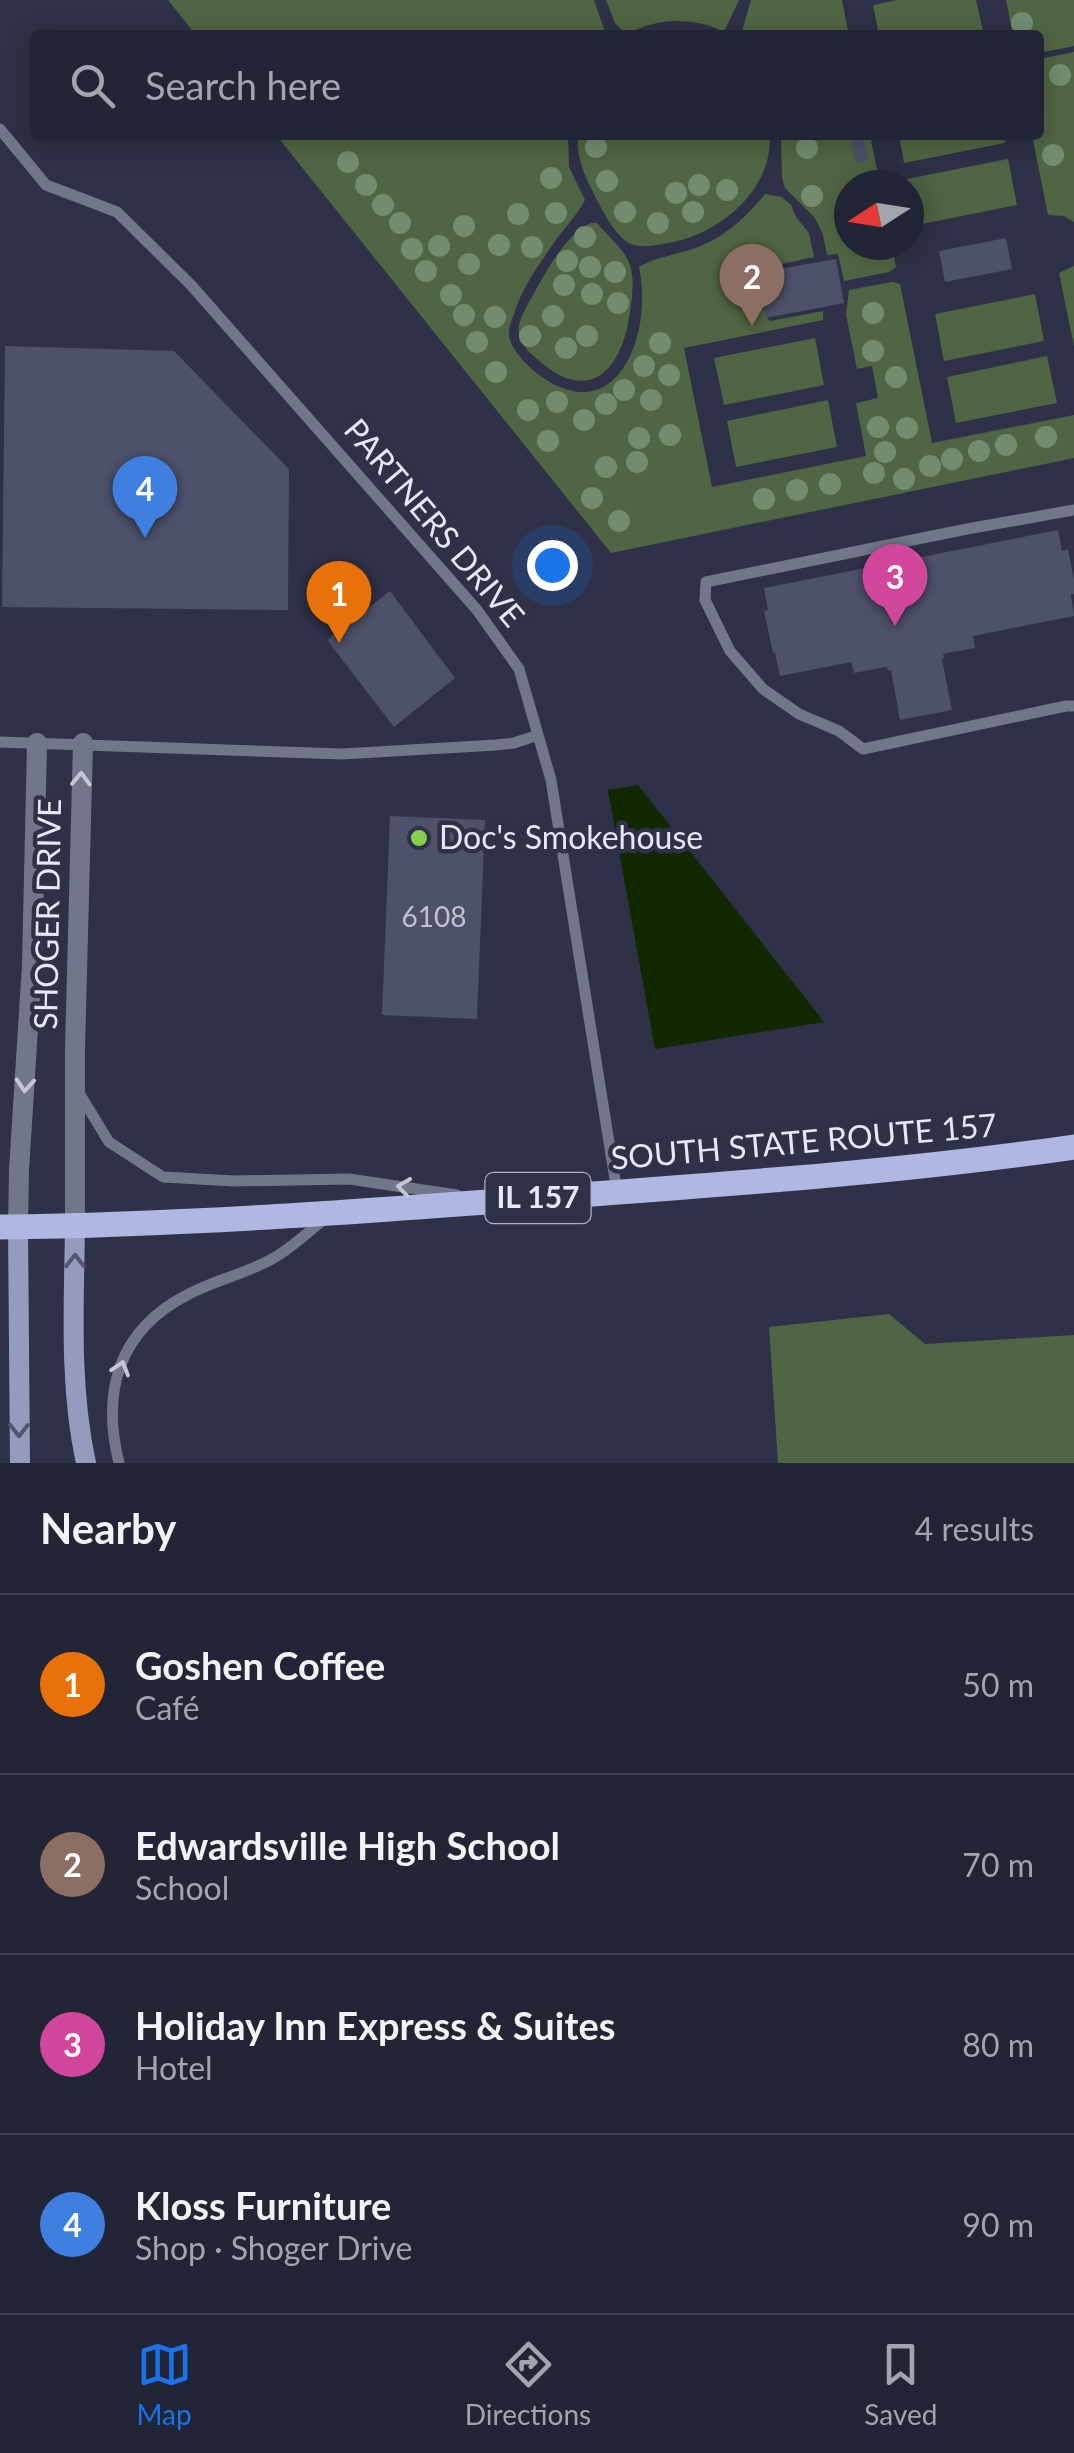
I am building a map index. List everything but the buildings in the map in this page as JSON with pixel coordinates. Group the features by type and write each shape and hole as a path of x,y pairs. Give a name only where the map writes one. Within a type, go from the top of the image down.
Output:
{"main road":[{"name":"SOUTH STATE ROUTE 157","path":"9,1227 331,1214 862,1173 1074,1147"}],"street":[{"name":"SHOGER DRIVE","path":"9,1227 19,1170 32,965 37,743"},
{"name":"SHOGER DRIVE","path":"75,1226 82,743"},
{"path":"75,1226 74,1384 86,1463"},
{"path":"9,1227 20,1463"}],"lane":[{"name":"PARTNERS DRIVE","path":"0,129 46,184 117,212 191,285 478,610 520,669 551,780 617,1192"},
{"path":"1074,510 706,582 705,600 730,651 762,689 799,714 839,731 863,749 1074,706"},
{"path":"0,742 342,754 496,745 538,735"},
{"path":"75,1086 109,1142 164,1178 349,1180 500,1201"},
{"path":"119,1463 112,1398 126,1348 152,1318 185,1296 275,1258 331,1214"}],"shaded area":[{"path":"168,0 594,0 604,30 192,30"},
{"path":"606,0 739,0 725,30 675,21 622,30"},
{"path":"751,0 842,0 848,30 742,30"},
{"path":"897,0 976,0 983,30 878,30 873,5"},
{"path":"1006,0 1074,0 1074,46 1044,52 1044,30 1012,30"},
{"path":"1074,52 1074,222 1064,216 1048,215 1033,140 1044,140 1044,58"},
{"path":"280,140 568,140 569,167 585,200 527,285 509,333 514,349 534,371 562,388 587,392 607,385 634,347 642,294 639,267 720,236 765,194 782,197 809,233 814,257 759,269 766,317 770,321 823,311 823,320 684,348 712,487 866,456 856,403 878,398 872,366 857,369 846,315 849,290 900,284 932,443 1074,415 1074,458 611,553"},
{"path":"578,140 770,140 762,174 739,207 724,220 687,238 643,246 624,239 604,214 578,151"},
{"path":"781,140 871,140 877,170 834,170 834,254 827,255 815,218 785,188"},
{"path":"900,140 1005,140 1005,143 904,163"},
{"path":"1008,159 1017,205 924,224 924,176"},
{"path":"597,223 628,259 631,305 618,354 598,376 585,381 555,372 529,351 520,339 519,324 558,254 573,235"},
{"path":"839,260 895,260 896,267 889,272 844,281"},
{"path":"1074,266 1074,346 1059,273"},
{"path":"1035,294 1044,341 944,361 935,314"},
{"path":"815,338 824,385 724,405 714,358"},
{"path":"1047,356 1057,403 956,423 947,377"},
{"path":"828,400 837,447 736,467 727,421"},
{"path":"638,785 824,1022 655,1049 608,790"},
{"path":"889,1314 925,1344 1074,1335 1074,1463 778,1463 769,1327"}],"place":[{"name":"Edwardsville High School","path":"752,326"},
{"name":"Kloss Furniture","path":"145,538"},
{"name":"Holiday Inn Express & Suites","path":"895,626"},
{"name":"Goshen Coffee","path":"339,643"},
{"name":"Doc's Smokehouse","path":"419,838"}]}
